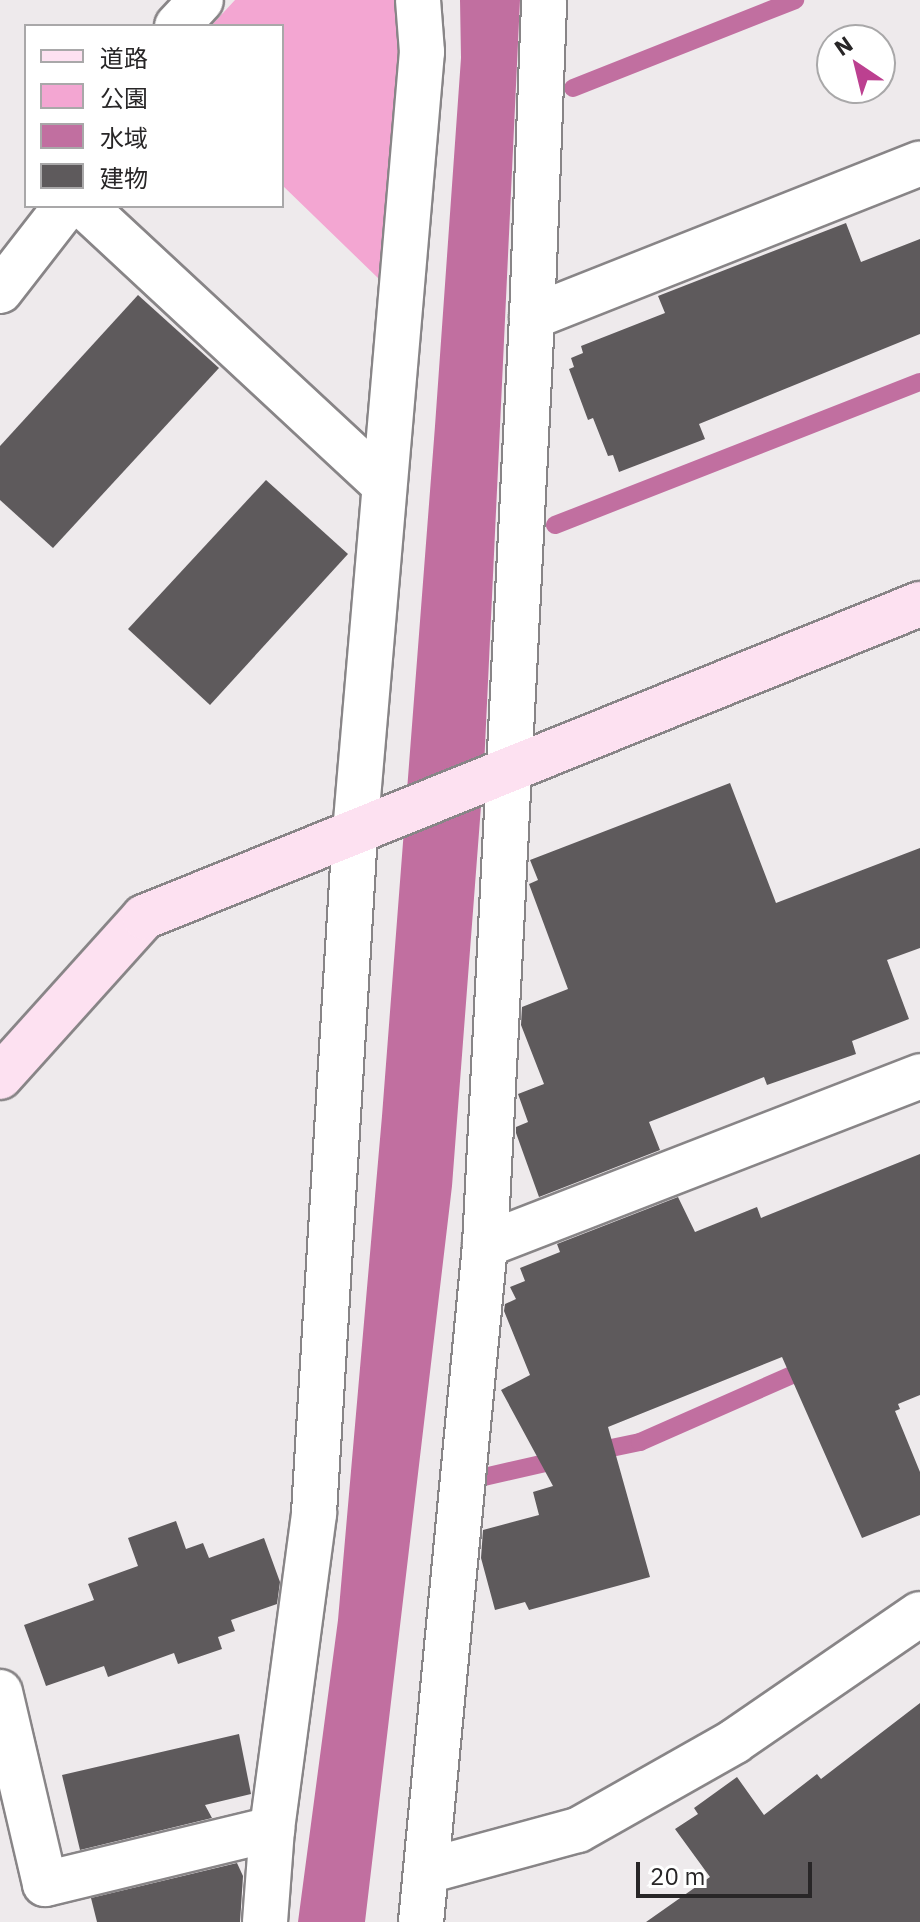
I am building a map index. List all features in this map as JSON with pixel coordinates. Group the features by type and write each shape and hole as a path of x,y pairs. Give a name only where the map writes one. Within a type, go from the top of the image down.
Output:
{"street":[{"path":"179,24 201,0"},
{"path":"265,1922 272,1829 314,1513 355,833 422,52 418,0"},
{"path":"421,1922 485,1245 532,317 544,0"},
{"path":"532,317 920,163"},
{"path":"0,291 64,208"},
{"path":"86,208 383,484"},
{"path":"0,1077 144,917 508,773 920,604"},
{"path":"485,1245 920,1076"},
{"path":"427,1871 578,1830 735,1741 920,1614"},
{"path":"0,1692 45,1884 272,1829"}],"green space":[{"path":"235,0 403,0 402,108 379,279 284,187 284,24 213,24"}],"water":[{"path":"460,0 520,0 484,767 452,1186 365,1922 298,1922 338,1620 382,1116 461,58"}],"building":[{"path":"846,223 861,262 920,239 920,334 699,424 705,439 619,472 613,455 608,456 593,418 588,420 569,369 574,367 571,358 583,353 581,346 665,313 658,296"},
{"path":"138,295 219,368 53,548 0,500 0,446"},
{"path":"266,480 348,554 210,705 128,629"},
{"path":"730,783 776,903 920,848 920,948 887,960 909,1019 852,1041 856,1054 767,1085 764,1077 649,1122 660,1150 539,1197 516,1133 516,1127 528,1122 518,1094 544,1084 521,1025 522,1007 568,989 529,884 538,880 530,860"},
{"path":"920,1154 920,1395 898,1404 900,1409 895,1411 920,1472 920,1515 862,1538 782,1357 608,1427 650,1577 529,1610 525,1602 495,1610 481,1558 483,1530 539,1515 533,1492 553,1486 501,1390 530,1375 504,1311 505,1304 516,1299 510,1287 525,1281 520,1268 560,1252 557,1244 678,1197 695,1232 757,1207 761,1218"},
{"path":"176,1521 186,1549 203,1543 209,1558 264,1538 280,1582 277,1604 231,1620 235,1631 218,1637 222,1649 178,1664 174,1653 108,1677 104,1666 46,1686 24,1625 94,1600 88,1584 138,1566 128,1538"},
{"path":"920,1703 920,1922 646,1922 710,1877 675,1829 698,1814 694,1808 737,1777 764,1815 817,1774 821,1779"},
{"path":"239,1734 251,1794 205,1805 212,1818 80,1850 62,1775"},
{"path":"237,1863 243,1876 240,1922 97,1922 91,1898"}],"waterway":[{"path":"573,88 795,0"},
{"path":"555,525 920,382"},
{"path":"592,1452 640,1442 810,1367"},
{"path":"484,1477 563,1459"}]}
